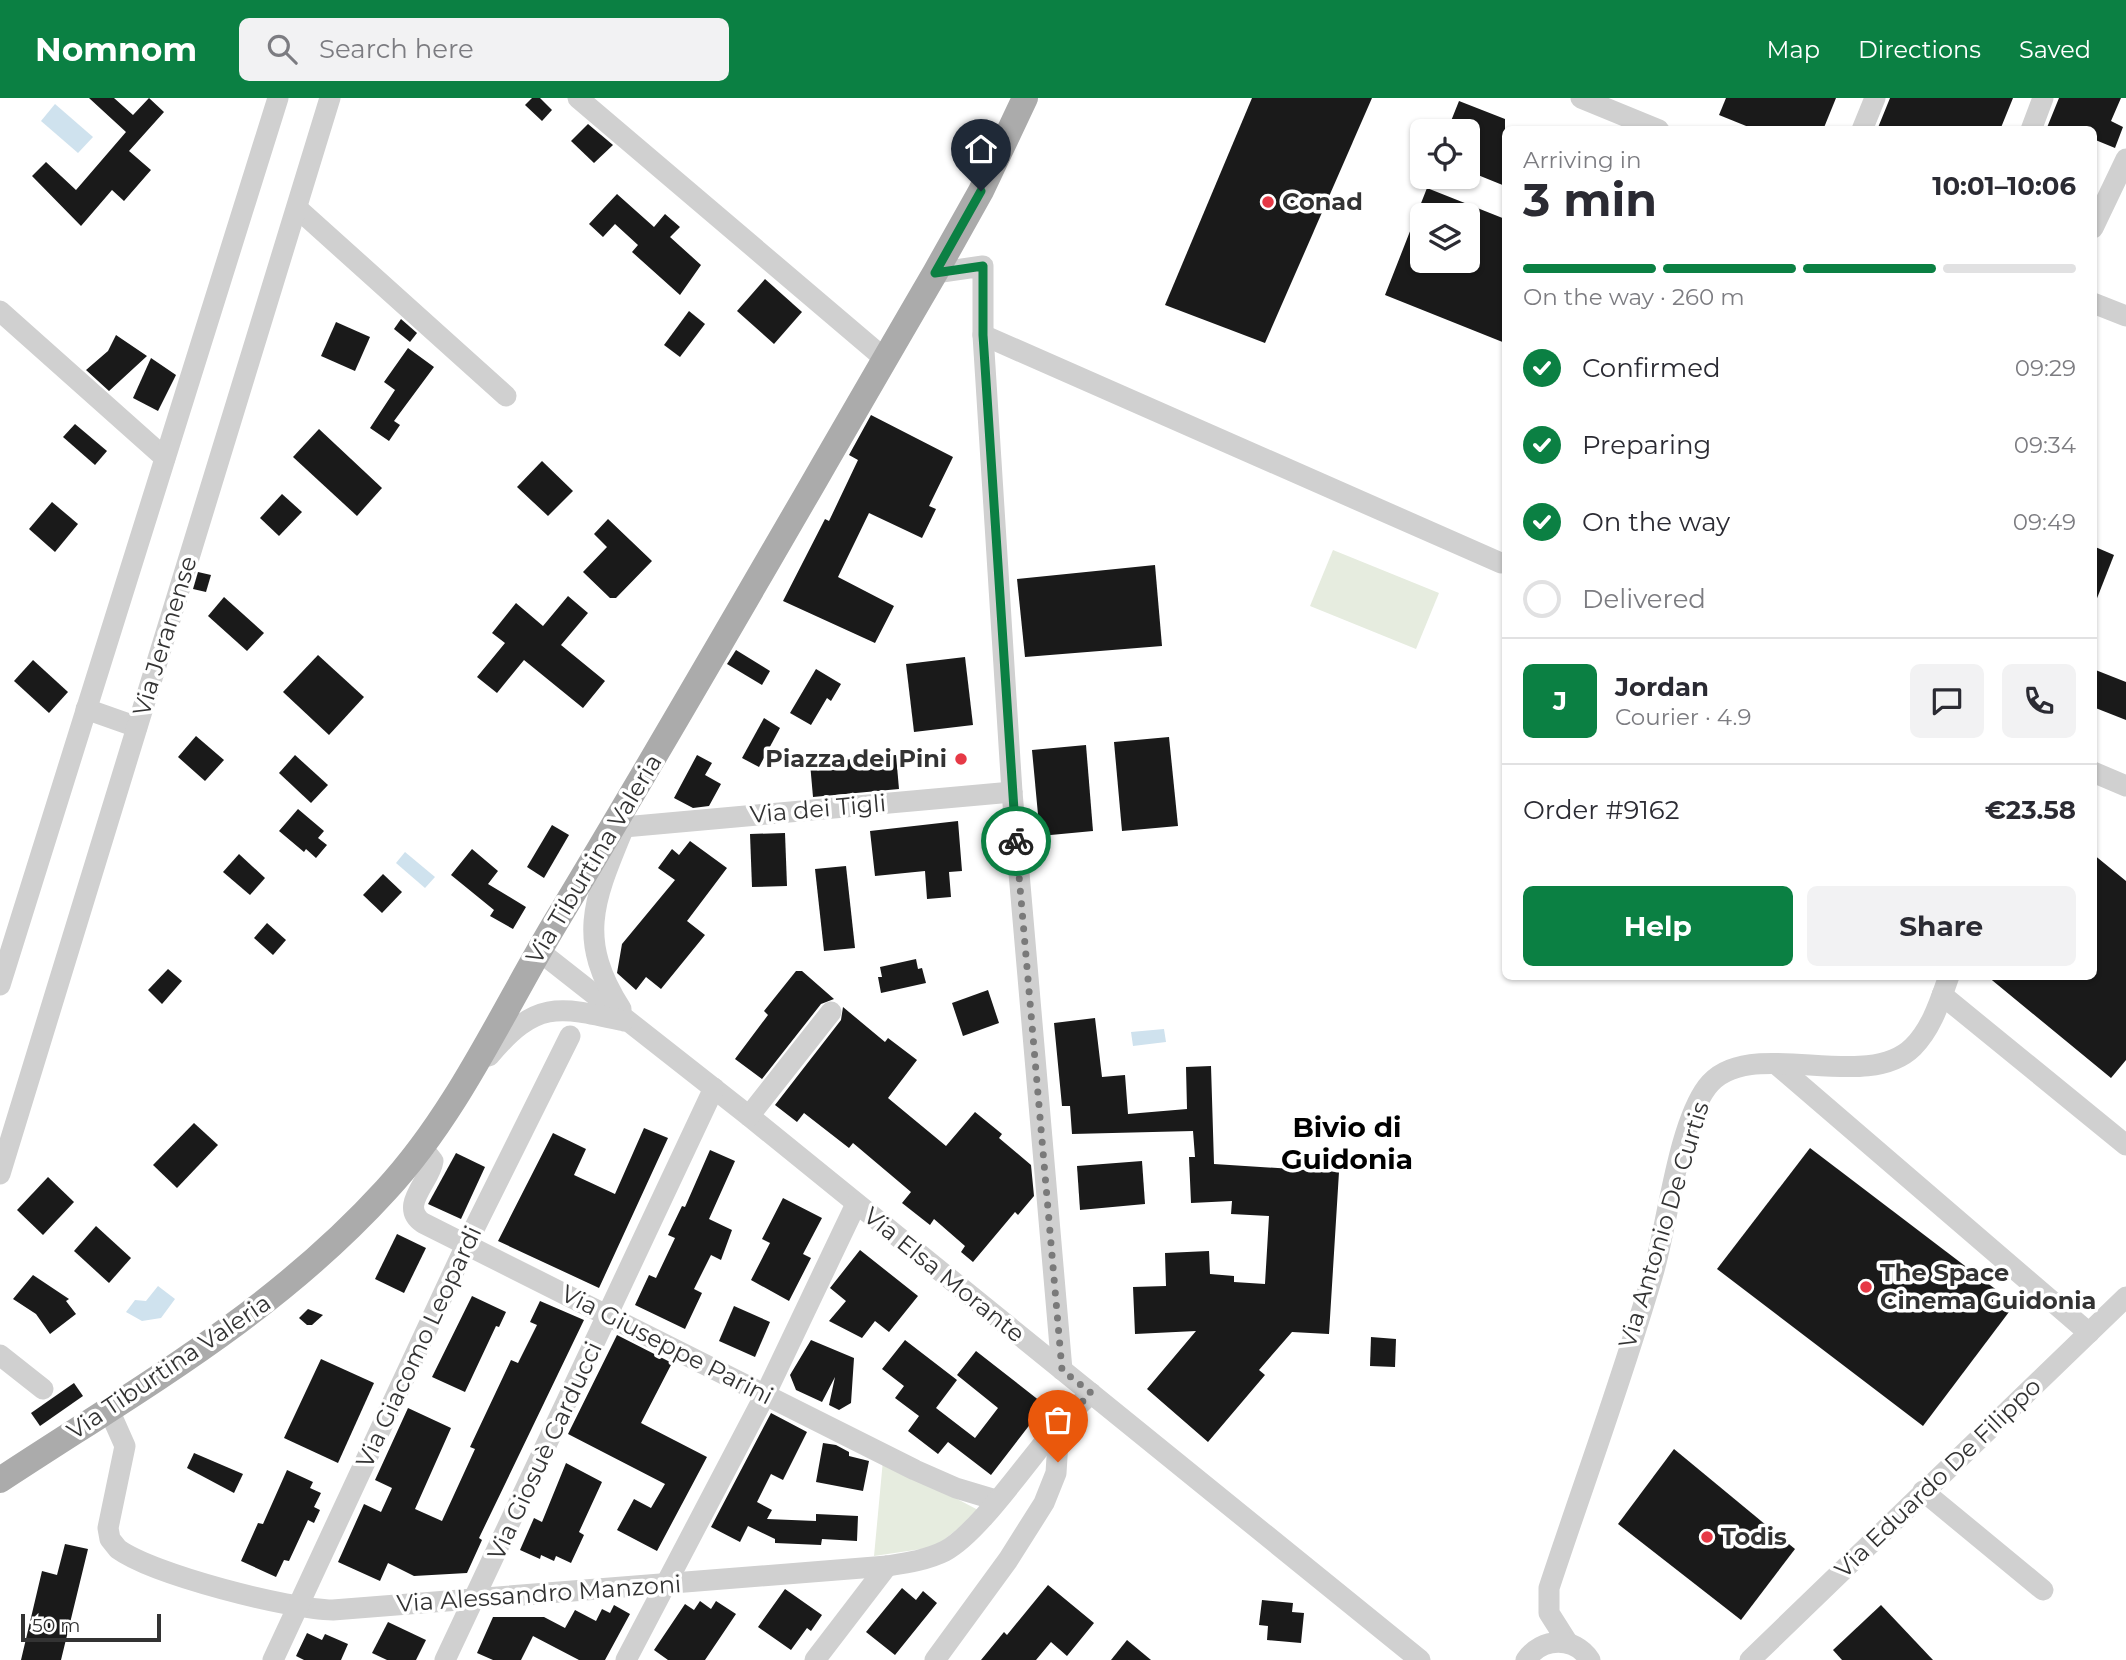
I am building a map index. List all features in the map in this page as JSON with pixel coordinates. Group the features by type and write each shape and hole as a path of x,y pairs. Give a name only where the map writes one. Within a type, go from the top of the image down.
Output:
{"main road":[{"name":"Via Tiburtina Valeria","path":"0,1480 218,1339 282,1289 367,1211 421,1146 453,1098 631,798 935,273 981,191 1025,98"}],"street":[{"path":"0,985 278,98"},
{"name":"Via Jeranense","path":"0,1174 330,98"},
{"path":"578,98 885,359"},
{"path":"1581,98 1649,126"},
{"path":"1864,126 1875,98"},
{"path":"2032,126 2043,98"},
{"path":"2097,220 2126,159"},
{"path":"297,208 506,396"},
{"path":"935,273 983,266 983,335 1012,792 1062,1370"},
{"path":"2097,305 2126,316"},
{"path":"0,311 165,458"},
{"path":"983,335 1501,563"},
{"path":"86,709 137,727"},
{"path":"2097,774 2126,786"},
{"name":"Via dei Tigli","path":"624,827 1012,792"},
{"name":"Via Elsa Morante","path":"630,1022 601,974 594,936 599,887 624,827 631,798"},
{"name":"Via Elsa Morante","path":"538,951 749,1116 1420,1660"},
{"path":"1945,986 2126,1145"},
{"name":"Via Antonio De Curtis","path":"1590,1660 1578,1647 1568,1643 1549,1613 1549,1588 1654,1270 1691,1117 1707,1087 1716,1078 1748,1066 1869,1066 1899,1058 1913,1047 1926,1029 1945,986"},
{"name":"Via Elsa Morante","path":"453,1098 504,1038 533,1017 551,1011 574,1010 630,1022"},
{"path":"749,1116 831,1012"},
{"name":"Via Giacomo Leopardi","path":"273,1660 295,1607 467,1243 570,1036"},
{"path":"1776,1064 2089,1333"},
{"name":"Via Giosuè Carducci","path":"445,1660 713,1088"},
{"name":"Via Giuseppe Parini","path":"421,1146 433,1161 412,1207 414,1216 915,1470 956,1488 996,1500"},
{"path":"626,1660 765,1395 856,1204"},
{"name":"Via Eduardo De Filippo","path":"1750,1660 2126,1297"},
{"path":"0,1354 43,1388"},
{"name":"Via Alessandro Manzoni","path":"109,1410 125,1446 108,1523 108,1534 113,1544 128,1555 186,1576 295,1607 333,1610 887,1566 945,1551 966,1535 1059,1425 1091,1393"},
{"path":"935,1660 1008,1560 1044,1503 1056,1473 1059,1425"},
{"path":"1923,1491 2043,1590"},
{"path":"815,1660 887,1566"},
{"path":"1525,1660 1546,1644 1568,1643"}],"shaded area":[{"path":"1333,550 1439,593 1416,649 1310,606"},
{"path":"883,1460 980,1511 935,1547 874,1556"}],"water":[{"path":"55,104 93,137 78,153 41,121"},
{"path":"405,852 435,877 425,888 396,863"},
{"path":"1164,1029 1166,1042 1133,1046 1131,1032"},
{"path":"158,1286 175,1299 161,1318 142,1321 126,1312 135,1300 146,1301"}],"building":[{"path":"89,98 114,98 133,115 149,98 164,112 129,151 151,170 124,201 112,190 81,226 32,176 46,162 76,190 126,132"},
{"path":"532,98 540,98 552,110 542,121 525,105"},
{"name":"Conad","path":"1252,98 1372,98 1265,343 1165,305"},
{"path":"1726,98 1836,98 1825,126 1746,126 1719,115"},
{"path":"1890,98 2013,98 2002,126 1879,126"},
{"path":"2059,98 2121,98 2111,121 2123,127 2115,148 2097,141 2097,126 2048,126"},
{"path":"1459,101 1505,119 1505,126 1502,126 1502,185 1480,176 1480,119 1452,119"},
{"path":"588,124 613,145 594,163 571,141"},
{"path":"1427,189 1465,203 1421,203"},
{"path":"617,194 654,227 665,214 680,227 670,237 701,265 680,295 632,252 638,245 615,224 603,237 589,224"},
{"path":"1480,209 1502,218 1502,342 1385,295 1410,231 1410,273 1480,273"},
{"path":"765,279 802,312 774,344 737,311"},
{"path":"689,311 705,324 680,357 664,345"},
{"path":"401,319 417,333 410,342 394,329"},
{"path":"336,322 370,337 355,371 321,356"},
{"path":"116,335 147,356 109,391 86,370 108,351"},
{"path":"408,348 434,367 394,421 400,425 389,441 370,428 395,390 384,382"},
{"path":"151,358 176,375 158,411 133,398"},
{"path":"871,415 953,457 929,506 936,509 922,538 869,513 838,577 894,606 875,643 783,601 825,519 829,521 858,460 849,455"},
{"path":"75,424 107,451 95,465 63,437"},
{"path":"319,429 382,488 357,516 293,457"},
{"path":"542,461 573,491 548,516 517,487"},
{"path":"282,494 302,512 279,536 260,518"},
{"path":"52,502 78,524 55,552 29,529"},
{"path":"608,519 652,561 616,598 610,598 583,572 607,547 594,534"},
{"path":"2097,548 2114,555 2097,598"},
{"path":"1155,565 1162,646 1025,657 1017,579"},
{"path":"198,572 211,575 206,592 193,589"},
{"path":"568,596 588,613 561,645 605,681 583,708 524,660 497,693 477,677 505,643 492,633 516,603 543,626"},
{"path":"224,597 264,633 247,651 208,616"},
{"path":"736,650 770,671 762,685 727,664"},
{"path":"318,655 364,697 329,735 283,692"},
{"path":"965,657 973,725 914,732 906,664"},
{"path":"33,660 68,692 49,713 14,681"},
{"path":"816,669 841,684 831,701 827,698 811,725 790,713"},
{"path":"2097,671 2126,682 2126,720 2097,709"},
{"path":"764,718 780,728 759,767 742,758"},
{"path":"196,736 224,760 205,781 178,757"},
{"path":"1169,737 1178,826 1122,831 1114,742"},
{"path":"1086,745 1093,831 1040,836 1032,750"},
{"path":"295,755 328,785 311,803 279,773"},
{"path":"697,755 712,763 705,775 721,784 709,806 693,808 674,798"},
{"path":"896,755 899,789 813,797 810,763"},
{"path":"298,809 324,831 318,838 327,845 316,858 306,849 304,852 279,831"},
{"path":"958,821 962,871 949,872 951,897 927,899 925,871 875,876 870,831"},
{"path":"552,825 569,835 544,878 527,867"},
{"path":"785,833 787,886 752,887 750,834"},
{"path":"690,841 727,868 687,921 705,935 661,989 646,977 636,990 617,973 622,944 675,880 658,868 672,849 679,855"},
{"path":"472,849 498,871 488,884 526,907 513,929 490,916 494,910 451,875"},
{"path":"239,854 265,878 250,895 223,872"},
{"path":"2097,857 2126,881 2126,1060 2111,1078 1992,980 2097,980"},
{"path":"846,866 855,948 824,951 815,869"},
{"path":"383,874 402,892 382,913 363,895"},
{"path":"267,923 286,940 273,955 254,938"},
{"path":"916,959 926,983 881,993 878,977 882,977 880,967"},
{"path":"168,969 182,981 162,1004 148,990"},
{"path":"796,971 802,971 834,999 821,1004 762,1079 735,1059 768,1015 764,1011"},
{"path":"988,990 999,1023 963,1036 952,1003"},
{"path":"843,1007 885,1042 888,1038 917,1060 888,1098 946,1146 975,1112 1002,1134 999,1138 1031,1165 1034,1196 1018,1215 1015,1212 973,1262 961,1252 965,1246 934,1219 930,1225 902,1203 911,1192 853,1143 849,1148 804,1113 797,1122 775,1105 841,1020"},
{"path":"1095,1018 1102,1077 1125,1075 1128,1114 1187,1109 1186,1067 1211,1066 1214,1164 1339,1172 1329,1334 1292,1332 1259,1370 1265,1375 1208,1442 1147,1389 1196,1331 1135,1334 1133,1287 1166,1286 1165,1253 1209,1251 1210,1274 1234,1276 1234,1282 1265,1284 1269,1216 1231,1214 1232,1201 1191,1203 1189,1157 1195,1157 1193,1131 1072,1134 1070,1106 1062,1106 1054,1023"},
{"path":"194,1123 218,1145 177,1188 153,1165"},
{"path":"644,1128 668,1138 599,1288 498,1241 553,1133 586,1149 574,1175 615,1194"},
{"name":"The Space Cinema Guidonia","path":"1810,1148 2015,1304 1923,1426 1717,1269"},
{"path":"710,1150 735,1161 709,1219 732,1230 721,1260 711,1255 694,1289 702,1293 685,1329 635,1305 649,1275 656,1278 675,1238 668,1235 682,1206 685,1207"},
{"path":"456,1153 485,1167 461,1219 428,1204"},
{"path":"1142,1161 1145,1204 1080,1210 1077,1166"},
{"path":"48,1177 74,1202 43,1235 17,1210"},
{"path":"783,1198 822,1218 803,1254 811,1258 789,1301 751,1280 770,1243 762,1239"},
{"path":"96,1226 131,1258 109,1283 74,1251"},
{"path":"397,1234 426,1248 404,1293 375,1279"},
{"path":"860,1250 918,1296 889,1332 875,1321 862,1338 829,1321 846,1301 830,1288"},
{"path":"33,1275 69,1299 66,1301 76,1314 50,1334 36,1314 13,1299"},
{"path":"472,1296 506,1312 499,1327 496,1326 465,1392 432,1377"},
{"path":"540,1301 584,1320 479,1538 482,1540 467,1573 414,1576 388,1563 380,1581 338,1562 364,1504 381,1512 392,1488 375,1480 408,1408 451,1428 415,1509 442,1521 475,1449 470,1447 511,1360 518,1363 537,1325 530,1322"},
{"path":"734,1306 770,1322 755,1357 719,1341"},
{"path":"308,1309 323,1315 312,1325 307,1325 299,1318"},
{"path":"617,1335 672,1363 641,1423 707,1457 657,1551 617,1530 634,1499 651,1508 665,1484 568,1434"},
{"path":"1371,1337 1396,1339 1395,1367 1370,1366"},
{"path":"811,1340 854,1358 851,1403 839,1410 829,1405 835,1377 822,1402 796,1390 790,1375"},
{"path":"905,1340 957,1380 936,1408 975,1438 998,1408 957,1375 976,1351 1045,1405 991,1475 948,1442 938,1454 908,1431 919,1416 895,1398 904,1386 882,1369"},
{"path":"321,1359 374,1383 338,1463 284,1438"},
{"path":"74,1383 83,1396 40,1426 31,1413"},
{"path":"771,1413 807,1432 783,1480 771,1474 757,1502 772,1510 767,1519 816,1521 816,1514 858,1516 857,1541 822,1539 821,1545 775,1543 775,1539 748,1526 740,1542 711,1527"},
{"path":"823,1443 836,1445 849,1452 849,1456 869,1461 863,1491 816,1482"},
{"name":"Todis","path":"1674,1449 1795,1549 1741,1620 1618,1524"},
{"path":"194,1453 243,1474 234,1493 187,1468"},
{"path":"566,1463 602,1482 579,1532 584,1535 571,1563 556,1556 554,1561 541,1555 540,1559 520,1550 534,1518 542,1522"},
{"path":"287,1470 313,1482 310,1488 321,1493 314,1507 320,1510 314,1523 308,1520 289,1561 284,1560 276,1577 241,1561 258,1523 263,1524"},
{"path":"65,1544 88,1549 61,1660 21,1660 42,1571 57,1575"},
{"path":"1048,1585 1094,1623 1067,1656 1051,1642 1036,1660 981,1660 1004,1632 1007,1635"},
{"path":"902,1588 916,1600 923,1591 937,1603 895,1655 866,1632"},
{"path":"785,1589 822,1615 811,1631 807,1628 791,1650 758,1627"},
{"path":"1262,1600 1293,1603 1292,1612 1304,1613 1301,1643 1267,1640 1268,1626 1259,1625"},
{"path":"700,1601 711,1609 716,1601 736,1614 705,1660 668,1660 654,1650 685,1604 694,1610"},
{"path":"614,1605 630,1614 605,1660 579,1660 533,1636 521,1660 493,1660 477,1653 493,1617 544,1617 565,1628 575,1610 596,1621 602,1609 610,1613"},
{"path":"1881,1605 1933,1660 1842,1660 1833,1650"},
{"path":"388,1622 426,1640 416,1660 387,1660 372,1653"},
{"path":"307,1633 322,1640 325,1634 348,1644 341,1660 304,1660 296,1656"},
{"path":"1127,1640 1151,1660 1111,1660"}],"way so far":[{"path":"1016,841 1062,1370 1091,1393 1059,1425 1058,1462"}],"place":[{"name":"Conad","path":"1268,202"},
{"name":"Piazza dei Pini","path":"961,759"},
{"name":"The Space Cinema Guidonia","path":"1866,1287"},
{"name":"Todis","path":"1707,1537"}],"district":[{"name":"Bivio di Guidonia","path":"1347,1143"}],"route":[{"path":"981,191 935,273 983,266 983,335 1016,841"}]}
